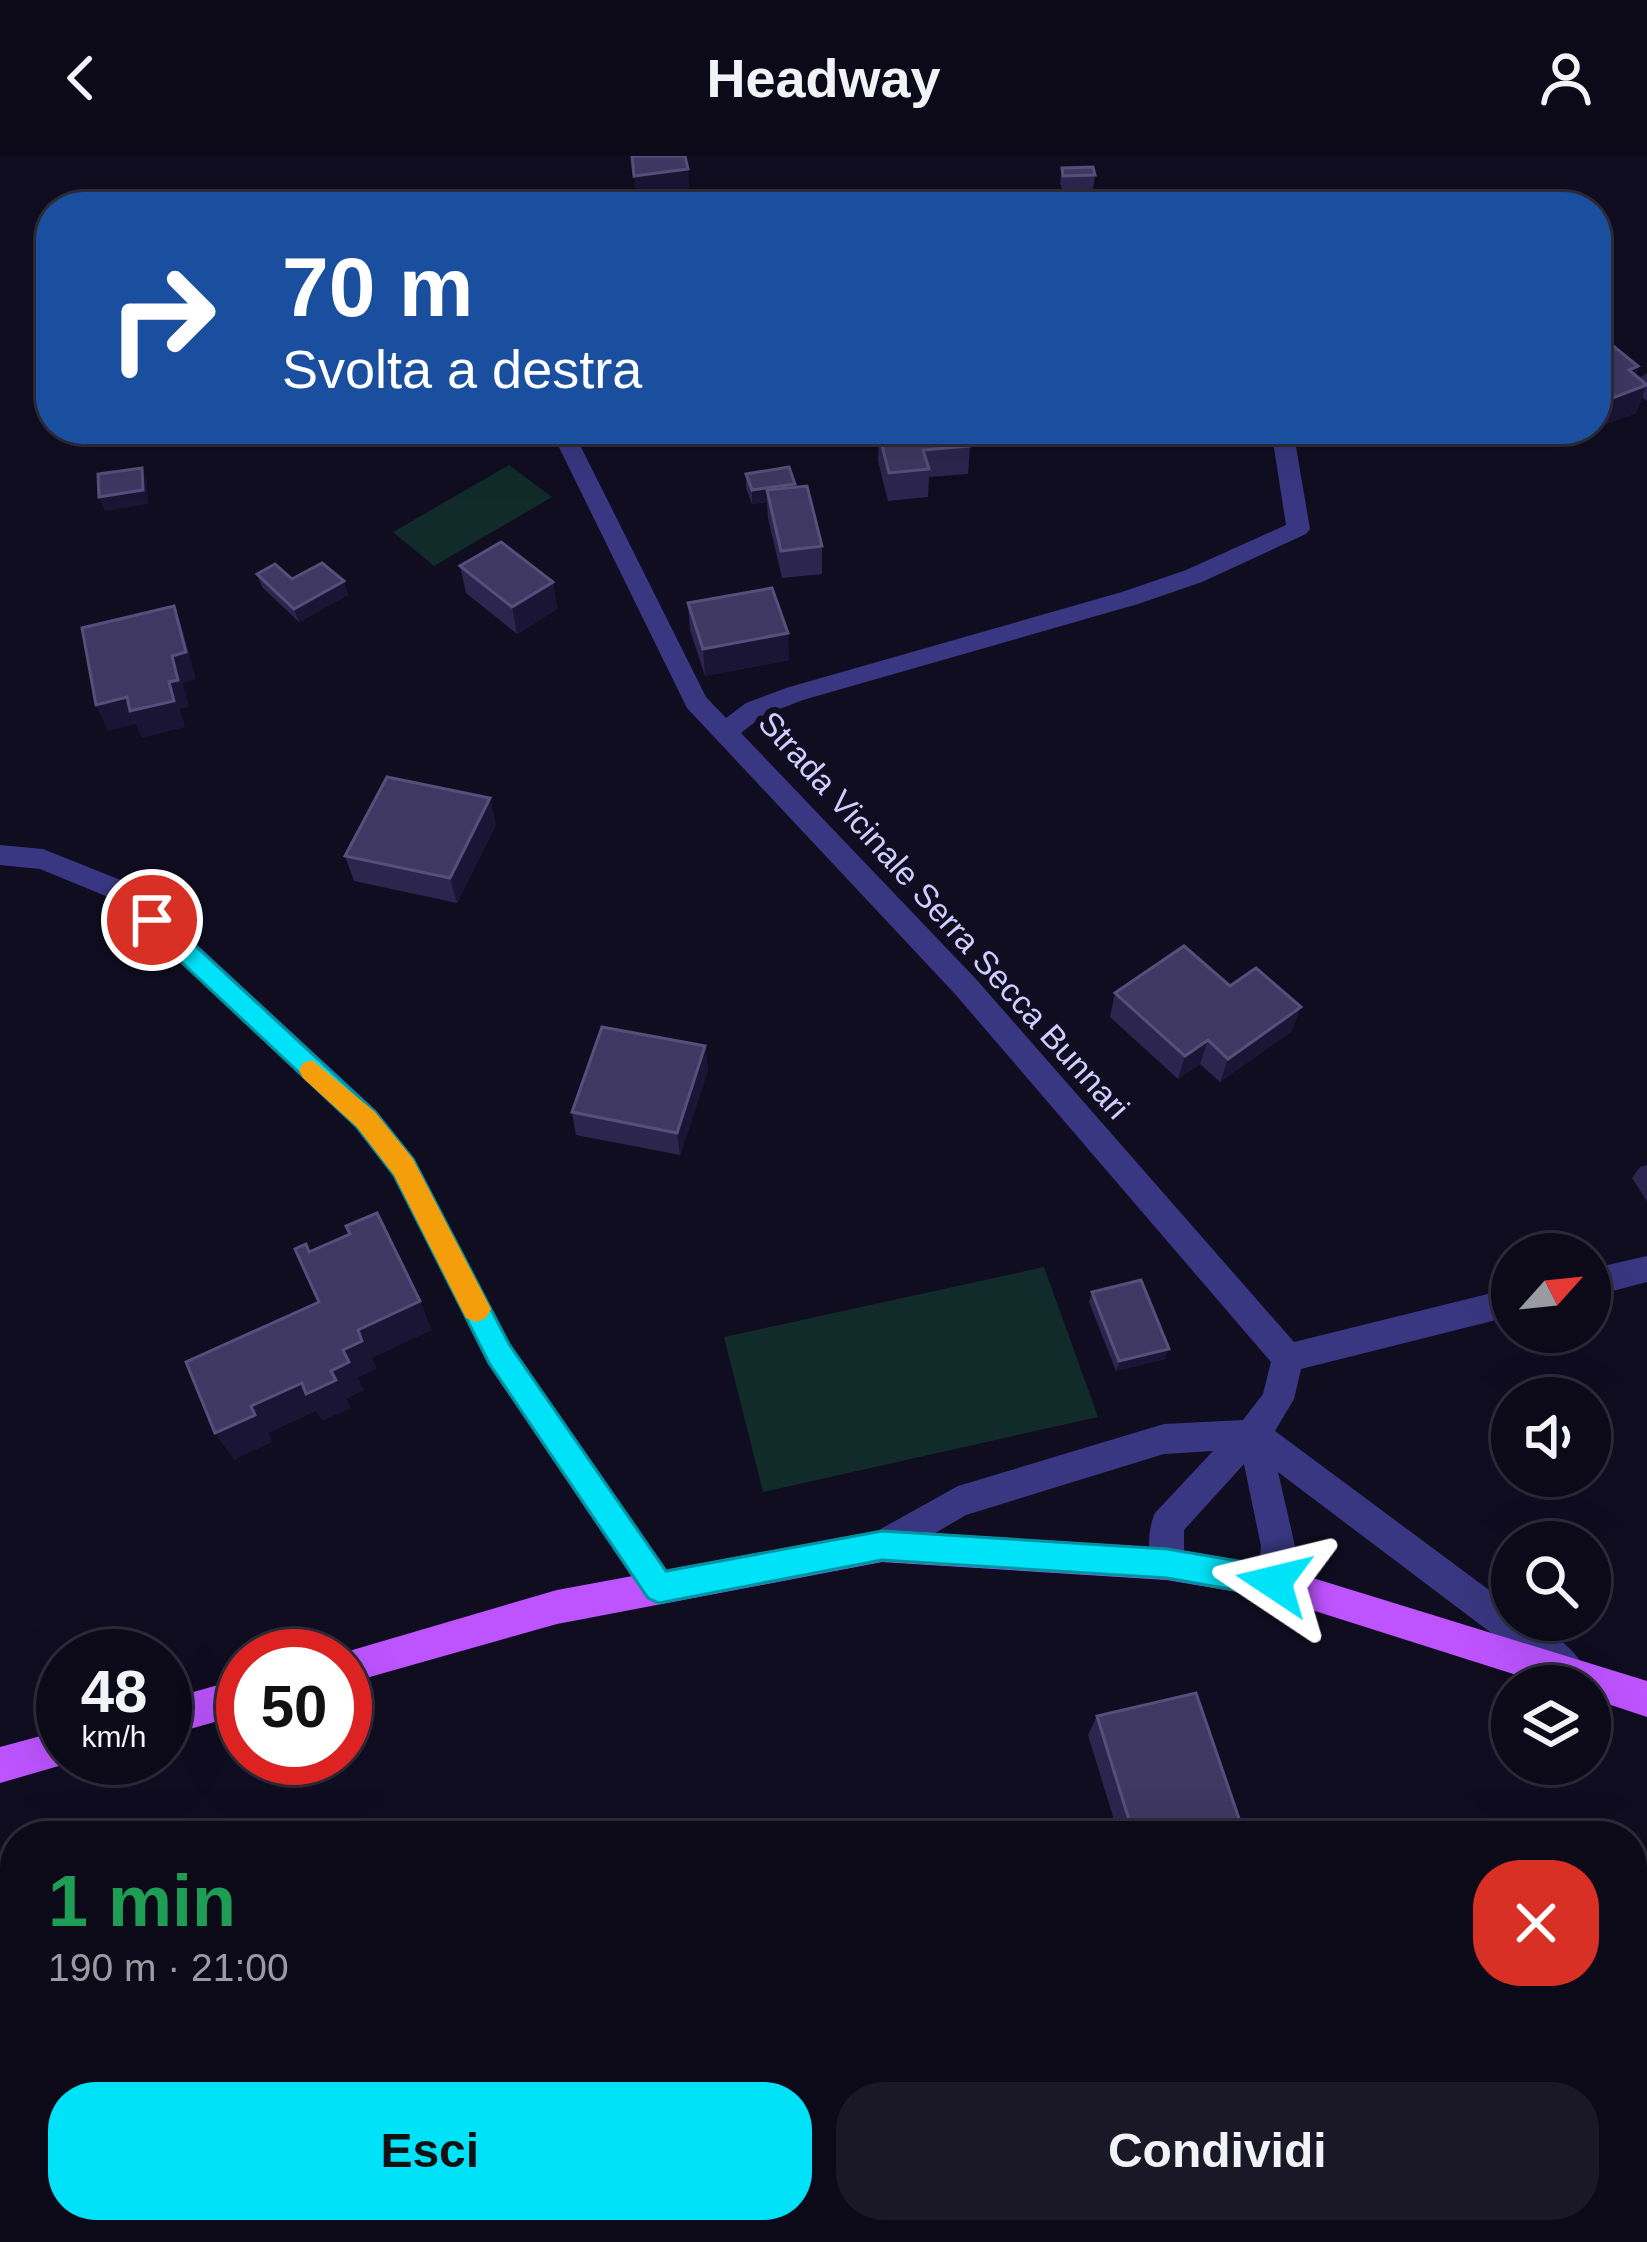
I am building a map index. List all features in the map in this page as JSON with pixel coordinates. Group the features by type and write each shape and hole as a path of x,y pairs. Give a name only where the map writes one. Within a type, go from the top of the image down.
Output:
{"main road":[{"path":"372,1659 557,1606 882,1546 1167,1564 1274,1582 1547,1665"},
{"path":"1611,1686 1647,1699"},
{"path":"0,1766 36,1756"}],"street":[{"path":"568,444 696,702 725,732"},
{"name":"Strada Vicinale Serra Secca Bunnari","path":"1284,444 1298,530 1194,576 1130,598 795,694 755,709 725,732 964,986 1288,1358"},
{"path":"0,855 43,860 123,892 366,1120 404,1167 499,1354 659,1588"},
{"path":"1611,1278 1647,1269"},
{"path":"1167,1564 1167,1524 1254,1435 1278,1399 1288,1358 1491,1307"},
{"path":"1254,1435 1278,1546 1274,1582"},
{"path":"882,1546 958,1502 1164,1438 1254,1435 1562,1665"}],"green space":[{"path":"509,465 552,497 434,566 393,532"},
{"path":"1044,1267 1098,1417 763,1492 724,1337"}],"building":[{"path":"632,156 685,156 688,169 634,176"},
{"path":"1093,167 1095,175 1063,176 1062,168"},
{"path":"1611,344 1638,366 1629,370 1647,385 1611,398"},
{"path":"882,444 970,444 923,450 929,469 889,473"},
{"path":"789,467 795,484 752,490 746,474"},
{"path":"142,468 143,490 99,497 98,474"},
{"path":"807,486 822,546 781,551 767,490"},
{"path":"501,542 553,582 512,607 460,566"},
{"path":"322,563 344,581 294,609 257,574 275,564 292,579"},
{"path":"772,588 788,633 703,649 688,603"},
{"path":"174,606 186,652 172,656 178,680 169,682 174,701 130,711 127,697 96,705 82,628"},
{"path":"387,777 490,798 450,878 345,856"},
{"path":"1184,946 1230,986 1256,968 1301,1007 1228,1059 1208,1040 1185,1056 1115,993"},
{"path":"602,1027 705,1046 677,1133 572,1112"},
{"path":"377,1213 420,1301 358,1330 362,1341 343,1350 349,1362 331,1371 336,1380 306,1394 302,1383 251,1406 255,1415 215,1433 186,1362 319,1302 295,1249 306,1244 309,1252 350,1234 346,1226"},
{"path":"1141,1280 1169,1349 1119,1361 1092,1292"},
{"path":"1196,1693 1240,1821 1129,1821 1097,1716"}],"slow traffic":[{"path":"312,1070 366,1120 404,1167 476,1309"}],"route":[{"path":"152,920 366,1120 404,1167 499,1354 659,1588 882,1546 1167,1564 1274,1582"}]}
